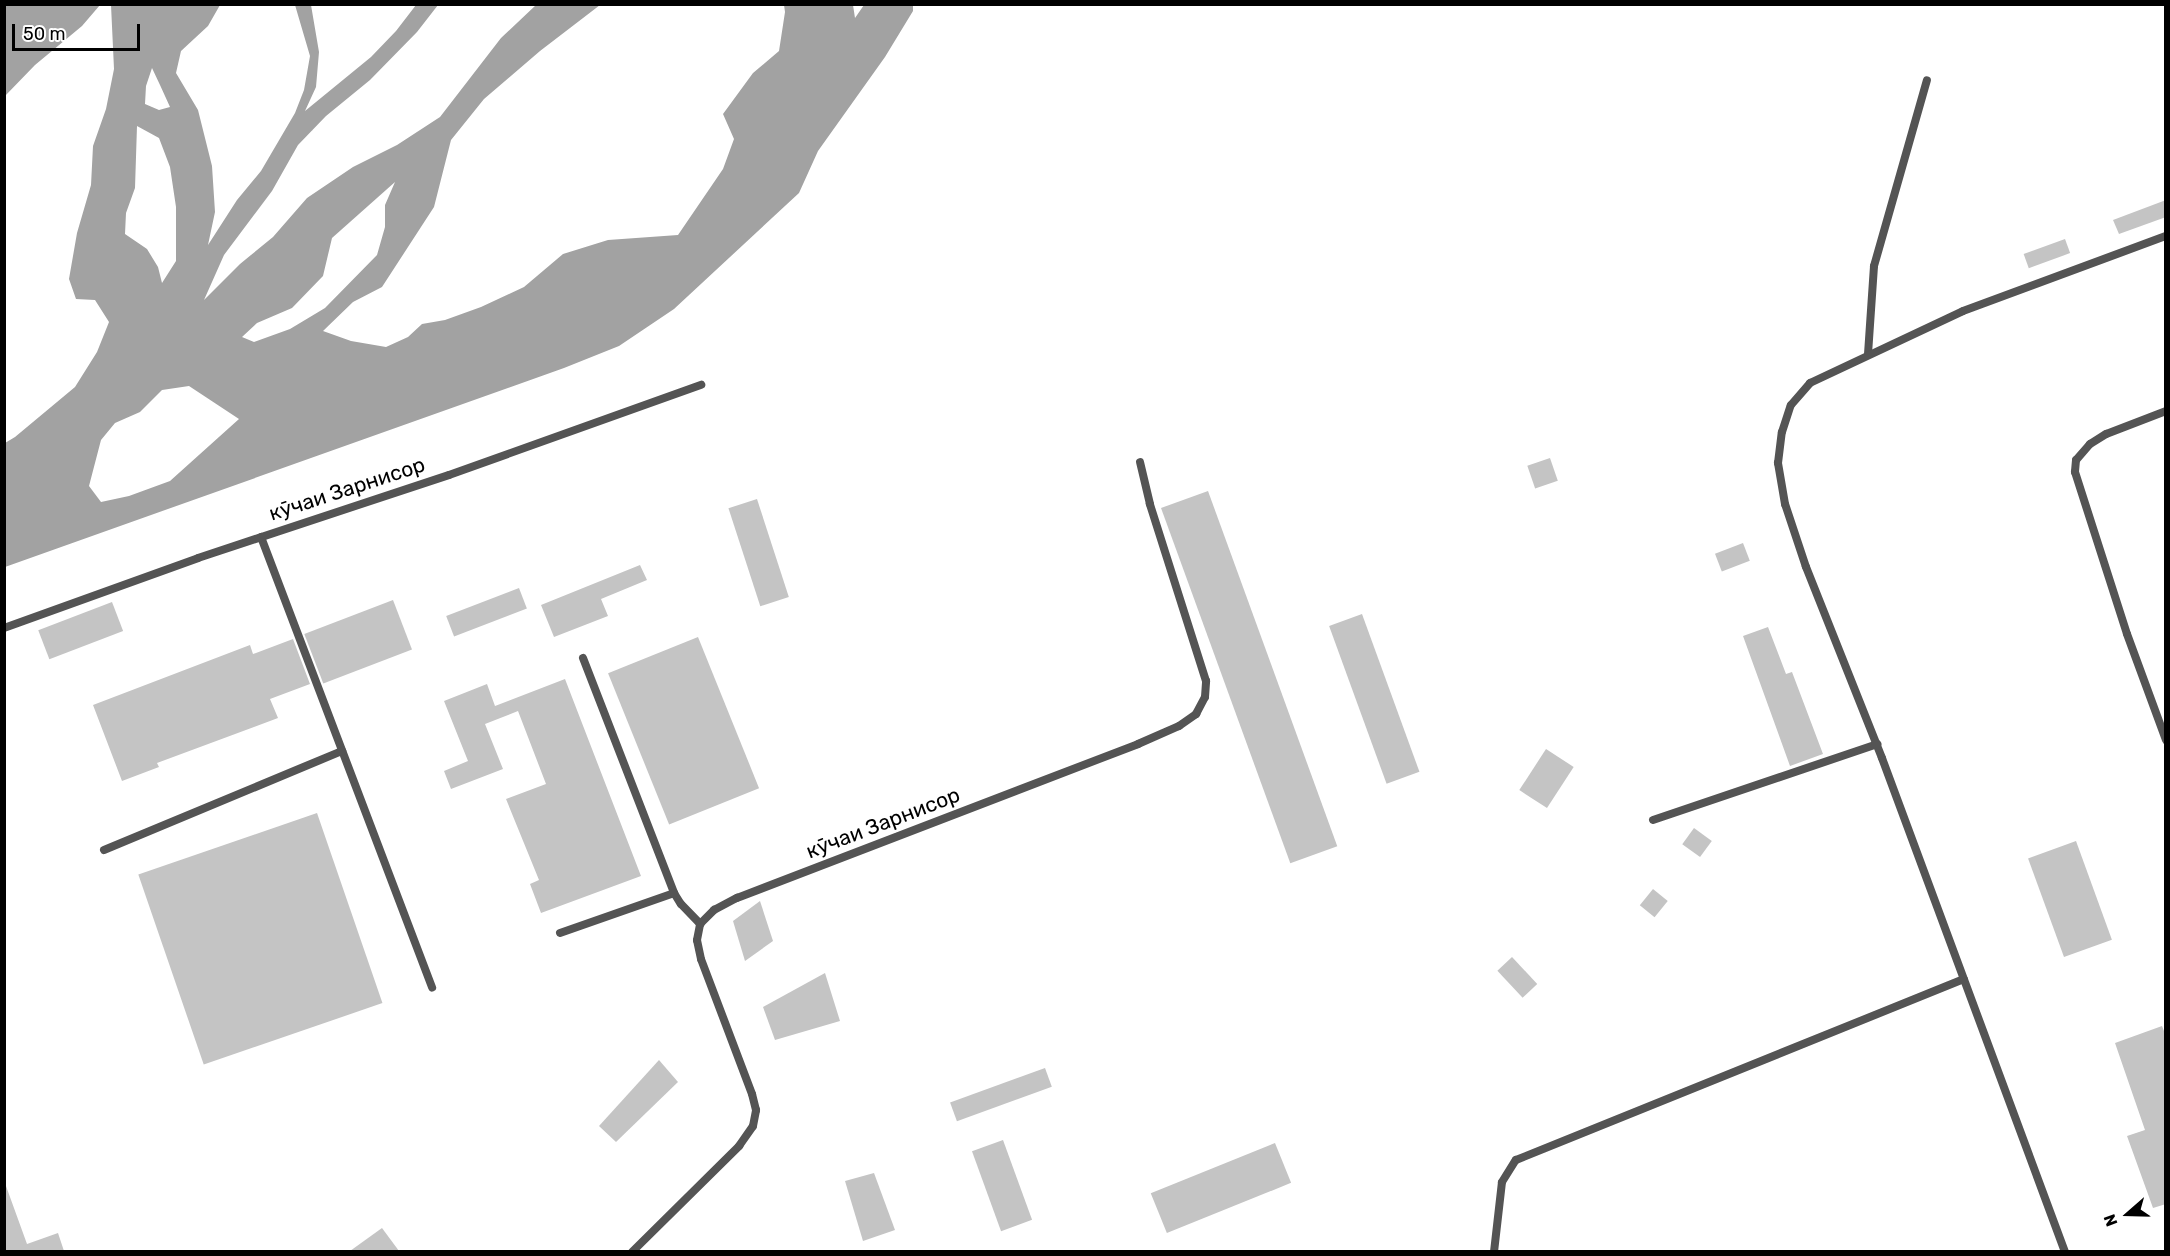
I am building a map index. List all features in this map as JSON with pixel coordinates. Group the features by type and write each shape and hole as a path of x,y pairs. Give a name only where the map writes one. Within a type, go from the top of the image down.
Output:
{"lane":[{"path":"1868,354 1874,266 1927,80"},
{"path":"2065,1251 1877,744 1806,567 1785,504 1778,463 1782,432 1791,405 1810,382 1963,311 2166,236"},
{"name":"кӯчаи Зарнисор","path":"4,628 261,537 449,475 701,385"},
{"path":"2166,411 2106,434 2090,444 2076,460 2075,471 2120,613 2166,740"},
{"name":"кӯчаи Зарнисор","path":"700,924 714,910 737,898 1138,744 1179,726 1196,714 1204,697 1206,681 1150,504 1140,462"},
{"path":"261,537 432,987"},
{"path":"583,658 674,893 700,924 697,940 701,959 756,1110 753,1126 740,1146 632,1251"},
{"path":"1653,820 1877,744"},
{"path":"104,850 342,751"},
{"path":"560,933 674,893"},
{"path":"1494,1251 1502,1182 1516,1160 1964,979"}],"shaded area":[{"path":"5,4 100,5 82,26 35,65 5,96"},
{"path":"111,5 220,5 208,26 181,51 176,73 198,110 212,166 215,212 208,245 237,200 261,171 295,113 304,90 310,56 295,5 311,5 319,52 316,87 305,111 371,57 396,31 416,5 438,5 417,32 370,80 326,116 298,145 272,191 224,255 204,300 240,264 273,237 307,198 353,167 397,145 440,117 501,38 536,5 600,5 540,51 484,99 451,140 434,207 382,287 353,302 323,331 351,341 386,347 408,337 422,324 445,320 481,307 524,287 563,254 608,240 678,235 723,169 734,139 723,114 753,73 779,51 784,5 853,5 855,18 864,5 913,5 913,11 885,57 818,151 799,193 674,309 619,346 564,368 5,567 5,443 75,387 97,352 109,322 95,300 76,299 69,279 77,233 91,185 93,146 106,109 114,69","holes":["152,68 170,107 159,110 145,104 146,86","137,126 159,138 170,167 176,207 176,261 162,283 158,267 147,249 125,234 126,213 135,188","395,182 385,205 385,227 377,255 325,308 290,329 254,342 242,337 257,323 292,308 323,276 332,238","189,386 239,419 170,481 129,496 101,502 89,486 101,440 115,423 140,412 162,390"]}],"building":[{"path":"2166,200 2166,217 2119,234 2113,220"},
{"path":"2065,239 2070,253 2029,268 2024,254"},
{"path":"1550,458 1558,481 1535,489 1527,466"},
{"path":"1208,491 1337,846 1290,863 1161,508"},
{"path":"757,499 789,597 760,606 728,508"},
{"path":"1743,543 1750,561 1722,571 1715,554"},
{"path":"640,565 647,580 601,599 608,616 554,637 541,605"},
{"path":"519,588 527,609 454,636 446,616"},
{"path":"393,600 412,649 323,684 304,634"},
{"path":"112,602 123,631 49,659 38,630"},
{"path":"1362,614 1419,772 1387,784 1329,626"},
{"path":"1768,627 1786,674 1792,672 1823,754 1790,766 1743,636"},
{"path":"698,637 759,788 669,824 608,673"},
{"path":"293,639 310,684 270,699 278,718 157,763 159,767 122,781 93,705 250,645 253,654"},
{"path":"565,679 641,876 541,913 530,884 539,880 506,799 546,784 518,711 485,724 503,769 451,789 444,771 468,761 444,701 487,684 495,706"},
{"path":"1546,749 1574,767 1547,808 1519,790"},
{"path":"317,813 382,1003 204,1065 138,875"},
{"path":"1694,828 1712,841 1700,857 1682,844"},
{"path":"2076,841 2112,940 2064,957 2028,858"},
{"path":"1653,889 1668,901 1655,917 1640,905"},
{"path":"760,901 773,941 745,961 733,921"},
{"path":"1512,957 1537,984 1523,998 1497,971"},
{"path":"825,973 840,1021 775,1040 763,1007"},
{"path":"2162,1026 2166,1036 2166,1204 2153,1208 2127,1136 2145,1130 2115,1043"},
{"path":"659,1060 678,1082 616,1142 599,1126"},
{"path":"1045,1068 1052,1087 957,1121 950,1103"},
{"path":"1003,1140 1032,1220 1001,1231 972,1151"},
{"path":"1275,1143 1291,1183 1167,1233 1151,1193"},
{"path":"874,1173 895,1230 863,1241 845,1181"},
{"path":"6,1186 27,1244 58,1233 64,1251 4,1251"},
{"path":"382,1228 399,1251 350,1251"}]}
